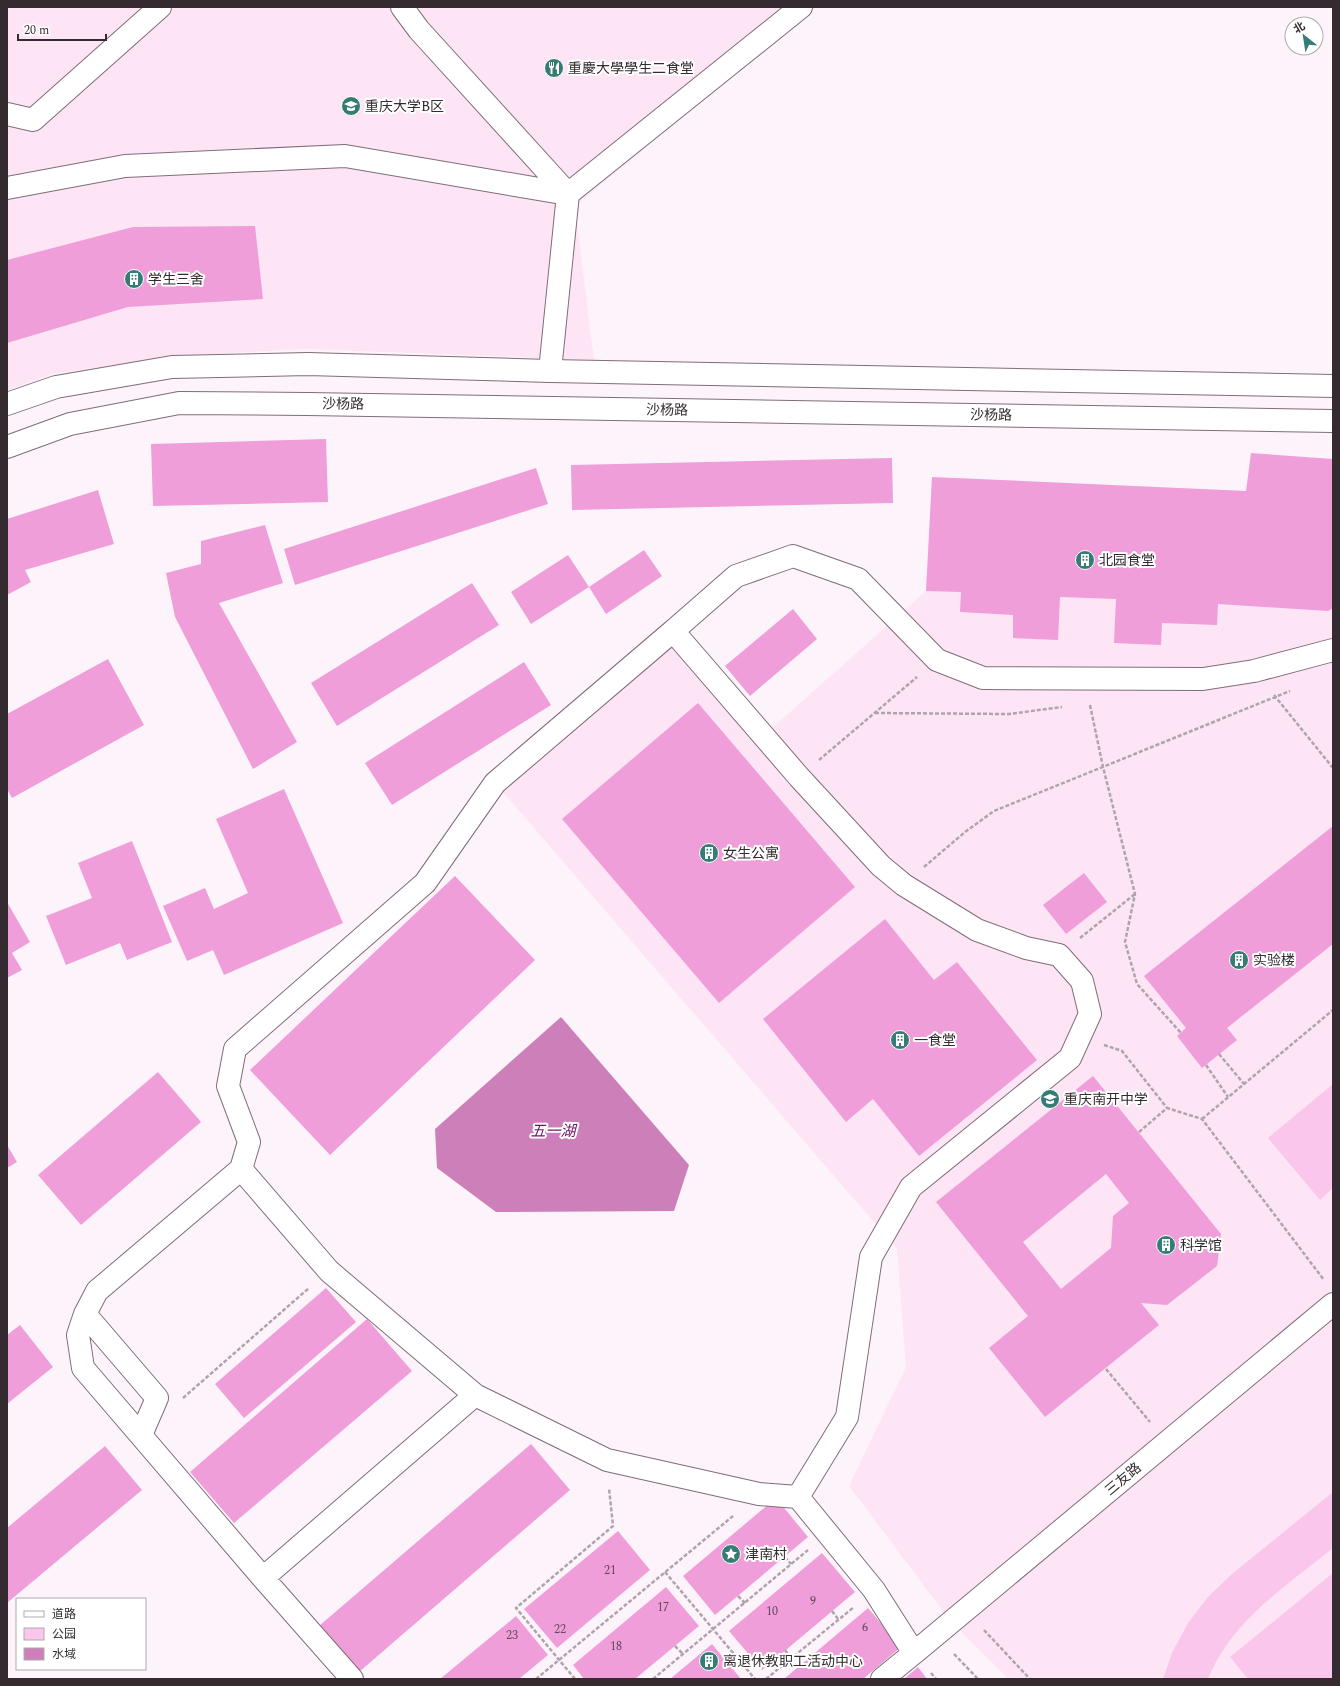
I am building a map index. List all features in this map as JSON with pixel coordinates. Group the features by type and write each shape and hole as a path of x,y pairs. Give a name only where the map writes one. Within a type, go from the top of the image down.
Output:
{"street":[{"path":"7,114 33,120 160,7"},
{"path":"402,7 419,30 568,194"},
{"path":"550,371 568,194 801,7"},
{"path":"7,188 125,166 345,156 568,194"},
{"path":"7,404 56,387 172,368 308,364 550,371 1333,386"},
{"name":"沙杨路","path":"7,447 70,424 179,403 1333,421"},
{"path":"352,1679 263,1578 83,1368 78,1335 85,1314 98,1291 240,1170 249,1142 228,1086 235,1049 425,884 495,783 736,576 793,556 858,579 937,660 983,678 1203,679 1254,671 1333,650"},
{"path":"673,631 799,777 881,866 904,885 977,930 1026,948 1059,955 1082,981 1090,1014 1070,1058 911,1187 871,1256 847,1417 798,1497"},
{"path":"240,1170 329,1271 475,1394 607,1460 759,1494 798,1497 874,1590 914,1653"},
{"name":"三友路","path":"882,1679 1167,1442 1331,1295"},
{"path":"85,1314 157,1398 141,1435"},
{"path":"263,1578 475,1394"}],"path":[{"path":"799,777 937,660"},
{"path":"1254,671 1333,768"},
{"path":"1085,679 1103,767 1135,894 1126,942 1137,984 1181,1033"},
{"path":"904,885 965,832 994,811 1297,688"},
{"path":"875,713 1009,714 1068,706"},
{"path":"1059,955 1135,894"},
{"path":"1202,1119 1333,1010"},
{"path":"1122,1051 1167,1108 1202,1119 1331,1295"},
{"path":"1219,1054 1244,1084"},
{"path":"1206,1065 1228,1097"},
{"path":"1138,1132 1167,1108"},
{"path":"182,1399 329,1271"},
{"path":"1106,1369 1167,1442"},
{"path":"575,1679 516,1608 613,1526 607,1460"},
{"path":"536,1679 759,1494"},
{"path":"653,1679 828,1534"},
{"path":"785,1556 792,1564"},
{"path":"665,1572 755,1679"},
{"path":"766,1679 874,1590"},
{"path":"738,1596 745,1603"},
{"path":"832,1611 838,1619"},
{"path":"965,1611 1030,1679"},
{"path":"935,1635 978,1679"},
{"path":"675,1646 683,1654"},
{"path":"785,1650 791,1658"}],"shaded area":[{"name":"重庆大学B区","path":"7,7 816,7 575,206 594,360 305,349 178,356 53,374 7,390"},
{"name":"重庆南开中学","path":"932,477 1246,491 1333,608 1333,1679 1009,1679 951,1622 849,1486 906,1367 897,1249 495,783 673,631 763,736 926,591"}],"green space":[{"path":"1333,1084 1333,1188 1320,1200 1268,1138"},
{"path":"1333,1492 1333,1548 1279,1591 1245,1622 1218,1658 1208,1679 1163,1679 1172,1653 1188,1623 1208,1597 1232,1574"},
{"path":"1333,1573 1333,1679 1248,1679 1230,1657"}],"water":[{"name":"五一湖","path":"561,1017 689,1165 674,1211 496,1212 437,1168 435,1129"}],"building":[{"name":"学生三舍","path":"255,226 263,299 128,307 7,343 7,260 133,227"},
{"path":"326,439 328,502 153,506 151,444"},
{"name":"北园食堂","path":"1251,453 1333,459 1333,608 1328,611 1218,604 1217,625 1162,623 1161,645 1114,643 1116,599 1060,597 1058,640 1013,638 1013,615 960,612 961,592 926,591 932,477 1246,491"},
{"path":"892,458 893,503 572,510 571,465"},
{"path":"536,468 548,504 295,585 284,549"},
{"path":"98,490 114,544 25,570 31,582 7,595 7,519"},
{"path":"265,525 283,583 219,603 297,742 253,769 175,617 166,573 201,564 201,541"},
{"path":"644,550 662,576 606,614 589,587"},
{"path":"568,555 589,587 531,624 511,592"},
{"path":"472,583 499,625 337,726 311,683"},
{"path":"793,609 817,639 750,696 725,666"},
{"path":"108,659 144,725 12,798 7,789 7,714"},
{"path":"524,662 551,705 392,805 365,763"},
{"name":"女生公寓","path":"698,703 855,887 719,1003 562,819"},
{"path":"284,789 343,923 224,975 213,950 187,961 163,906 205,888 214,909 248,893 216,819"},
{"name":"实验楼","path":"1333,826 1333,944 1227,1028 1237,1040 1202,1068 1177,1036 1186,1028 1144,976"},
{"path":"132,841 172,942 127,960 120,943 66,965 46,916 92,898 78,863"},
{"path":"1084,873 1107,902 1066,934 1043,905"},
{"path":"455,876 535,960 330,1155 250,1070"},
{"path":"7,902 30,942 12,953 22,970 7,978"},
{"name":"一食堂","path":"885,919 934,980 957,962 1037,1060 919,1156 873,1099 846,1122 763,1019"},
{"path":"158,1072 201,1122 81,1225 38,1175"},
{"name":"科学馆","path":"1093,1076 1221,1234 1217,1266 1167,1305 1141,1303 1159,1325 1045,1417 989,1348 1028,1316 936,1202","holes":["1106,1174 1129,1203 1113,1216 1111,1248 1061,1289 1023,1242"]},
{"path":"7,1145 17,1162 7,1168"},
{"path":"326,1288 356,1322 244,1418 215,1384"},
{"path":"367,1319 412,1371 234,1523 190,1472"},
{"path":"20,1325 53,1367 7,1404 7,1335"},
{"path":"531,1444 570,1490 359,1672 319,1626"},
{"path":"105,1446 142,1490 7,1603 7,1528"},
{"path":"776,1498 808,1537 715,1615 683,1576"},
{"path":"618,1531 650,1570 557,1648 524,1609"},
{"path":"822,1553 855,1592 762,1670 729,1631"},
{"path":"666,1587 699,1626 635,1679 584,1679 573,1665"},
{"path":"868,1608 901,1647 863,1679 784,1679"},
{"path":"516,1616 548,1655 519,1679 440,1679"},
{"name":"离退休教职工活动中心","path":"712,1644 741,1679 670,1679"},
{"path":"918,1667 927,1679 904,1679"}],"place":[{"name":"重慶大學學生二食堂","path":"554,68"},
{"name":"重庆大学B区","path":"351,106"},
{"name":"学生三舍","path":"134,279"},
{"name":"北园食堂","path":"1085,560"},
{"name":"女生公寓","path":"709,853"},
{"name":"实验楼","path":"1239,960"},
{"name":"一食堂","path":"900,1040"},
{"name":"重庆南开中学","path":"1050,1099"},
{"name":"科学馆","path":"1166,1245"},
{"name":"津南村","path":"731,1554"},
{"name":"离退休教职工活动中心","path":"709,1661"}]}
